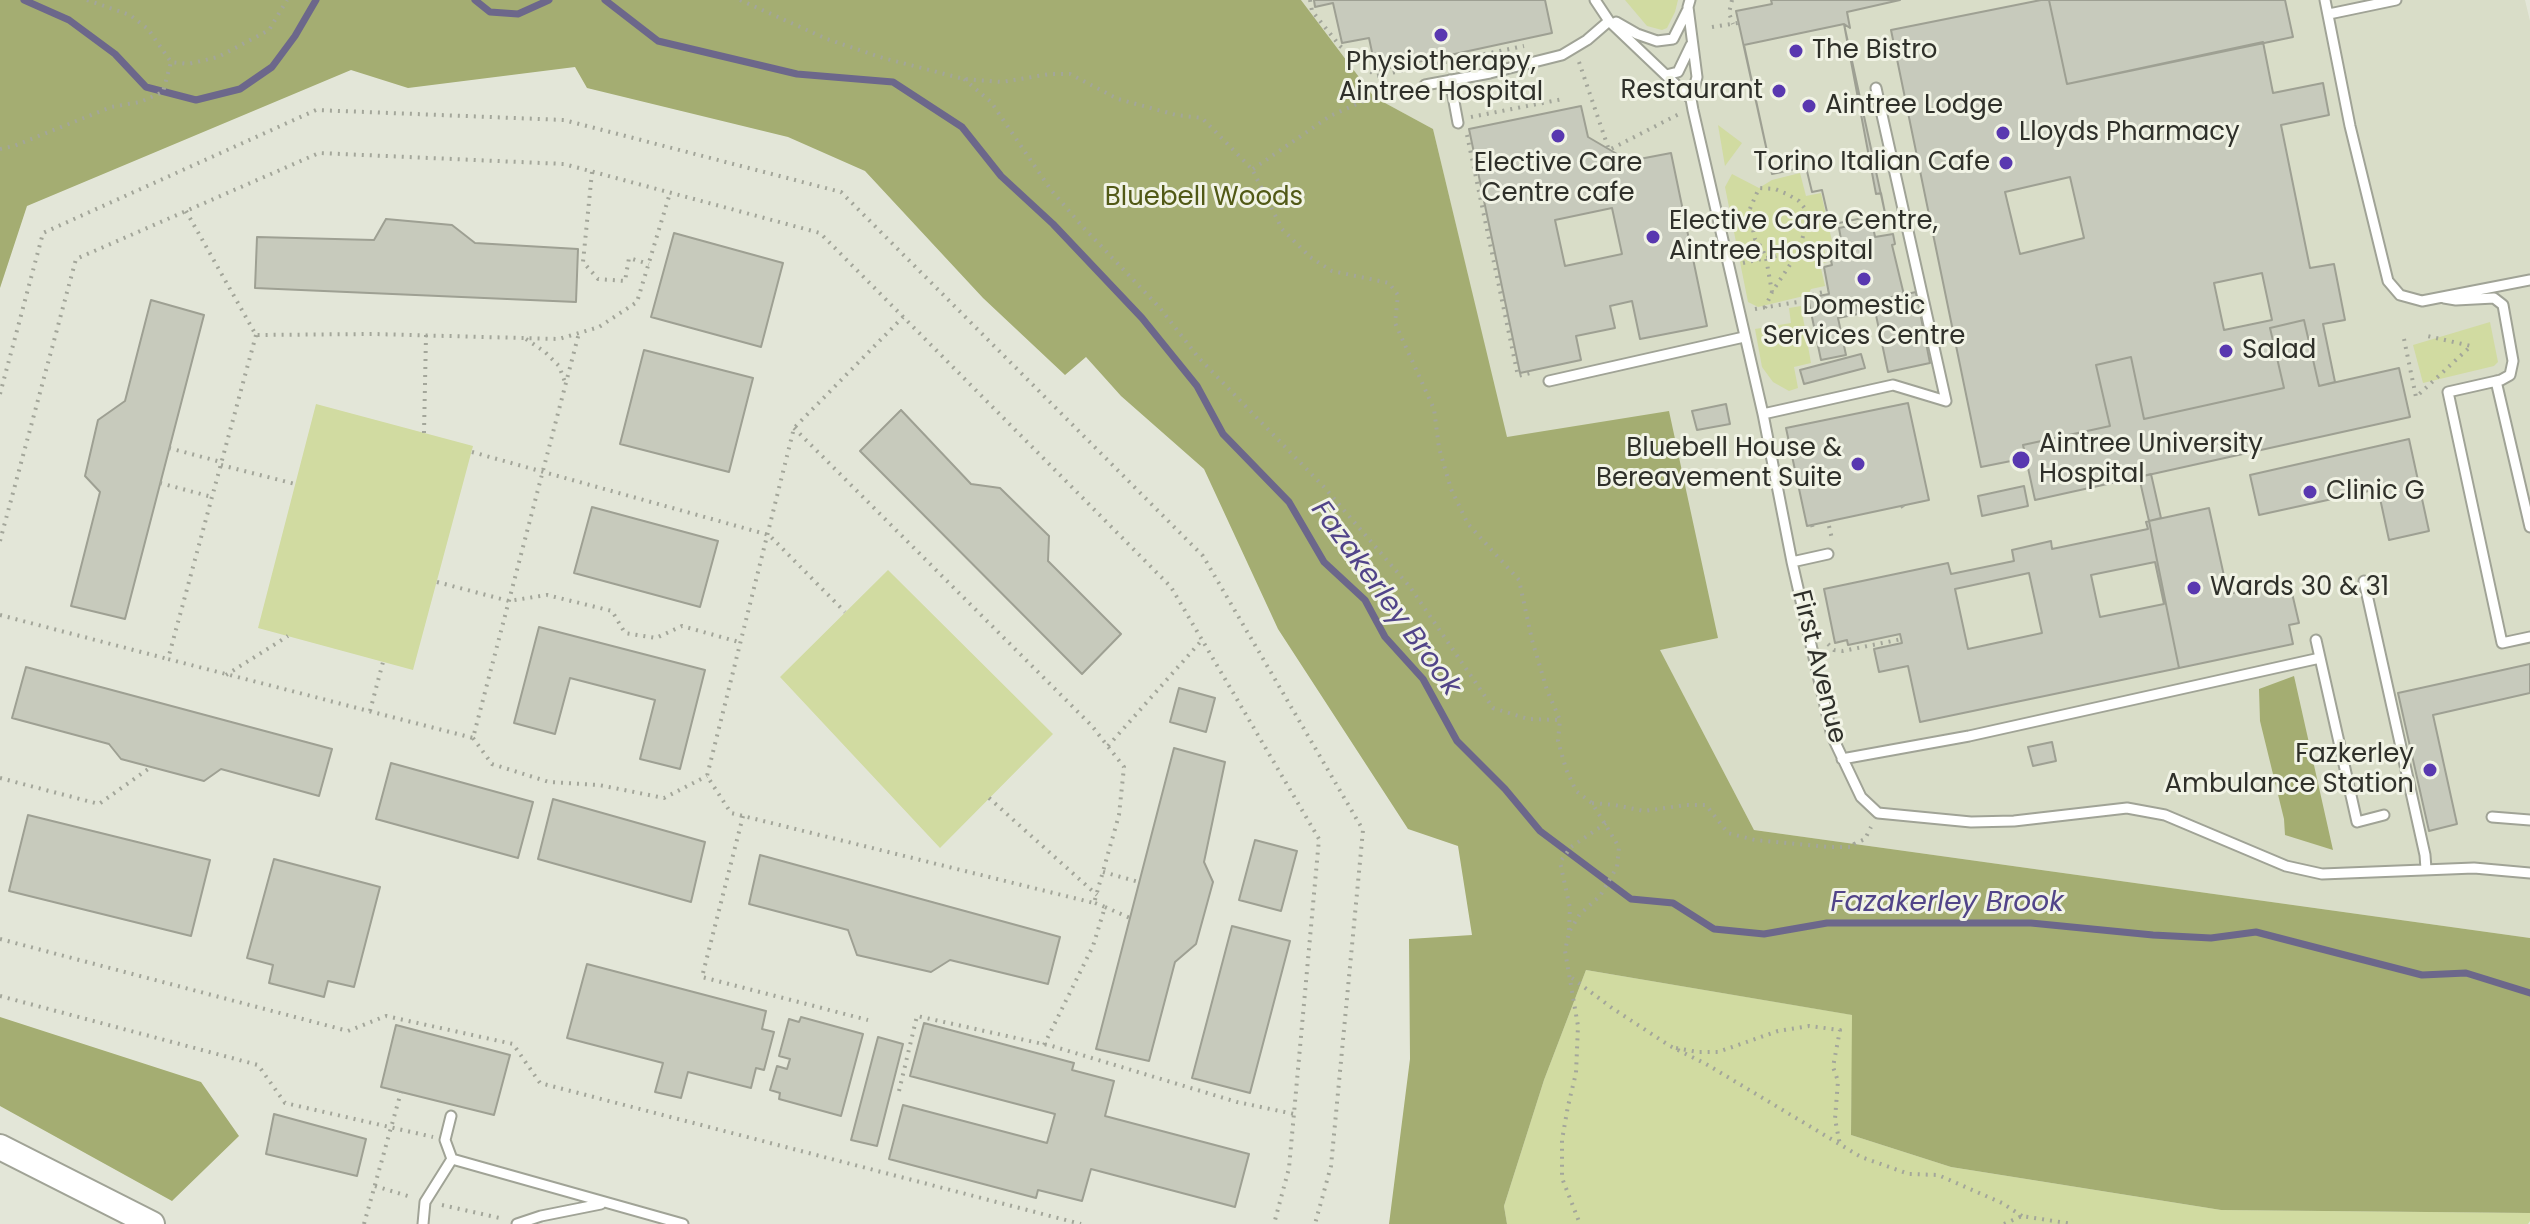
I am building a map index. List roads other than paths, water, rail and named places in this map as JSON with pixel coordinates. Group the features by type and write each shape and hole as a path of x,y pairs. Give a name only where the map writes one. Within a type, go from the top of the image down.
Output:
{"street":[{"path":"0,1147 152,1224"}],"lane":[{"path":"1595,0 1606,18 1691,99"},
{"path":"2325,0 2350,126 2388,281 2400,295 2422,301 2530,280"},
{"path":"2329,14 2396,0"},
{"path":"1606,18 1657,41 1673,39 1689,4"},
{"name":"First Avenue","path":"1689,4 1697,77 1691,99 1832,736 1861,797 1878,813 1971,822 2127,808 2165,815 2286,866 2322,874 2426,869"},
{"path":"1425,85 1562,55 1587,40 1606,18"},
{"path":"1666,75 1678,72 1692,42"},
{"path":"1450,80 1461,121"},
{"path":"1763,414 1893,385 1946,401 1876,88"},
{"path":"2444,298 2494,298 2503,305 2513,361 2510,375 2448,392 2502,643 2530,637"},
{"path":"1548,375 1744,337"},
{"path":"2496,381 2530,527"},
{"path":"1792,562 1831,550"},
{"path":"2364,581 2426,869 2474,868 2530,873"},
{"path":"2316,640 2357,822 2384,815"},
{"path":"1842,759 1969,736 2320,658"},
{"path":"2492,817 2530,820"},
{"path":"451,1116 445,1140 452,1159"},
{"path":"423,1224 425,1202 452,1159"},
{"path":"452,1159 663,1222 683,1224"},
{"path":"518,1223 604,1203"}],"waterway":[{"name":"Fazakerley Brook","path":"24,0 69,20 115,54 146,87 196,100 240,89 272,67 316,0"},
{"name":"Fazakerley Brook","path":"475,0 490,12 518,14 549,0"},
{"name":"Fazakerley Brook","path":"605,0 658,41 797,74 893,82 962,127 1001,176 1053,224 1142,318 1197,386 1223,434 1289,502 1324,562 1365,600 1385,637 1423,679 1457,741 1505,789 1540,831 1631,899 1673,903 1714,929 1764,934 1827,923 2031,923 2211,938 2256,932 2422,975 2466,973 2530,993"}],"place":[{"name":"Physiotherapy, Aintree Hospital","path":"1441,35"},
{"name":"The Bistro","path":"1796,51"},
{"name":"Restaurant","path":"1779,91"},
{"name":"Aintree Lodge","path":"1809,106"},
{"name":"Lloyds Pharmacy","path":"2003,133"},
{"name":"Elective Care Centre cafe","path":"1558,136"},
{"name":"Torino Italian Cafe","path":"2006,163"},
{"name":"Elective Care Centre, Aintree Hospital","path":"1653,237"},
{"name":"Domestic Services Centre","path":"1864,279"},
{"name":"Salad","path":"2226,351"},
{"name":"Aintree University Hospital","path":"2021,460"},
{"name":"Bluebell House & Bereavement Suite","path":"1858,464"},
{"name":"Clinic G","path":"2310,492"},
{"name":"Wards 30 & 31","path":"2194,588"},
{"name":"Fazkerley Ambulance Station","path":"2430,770"}],"park label":[{"name":"Bluebell Woods","path":"1204,198"}]}
